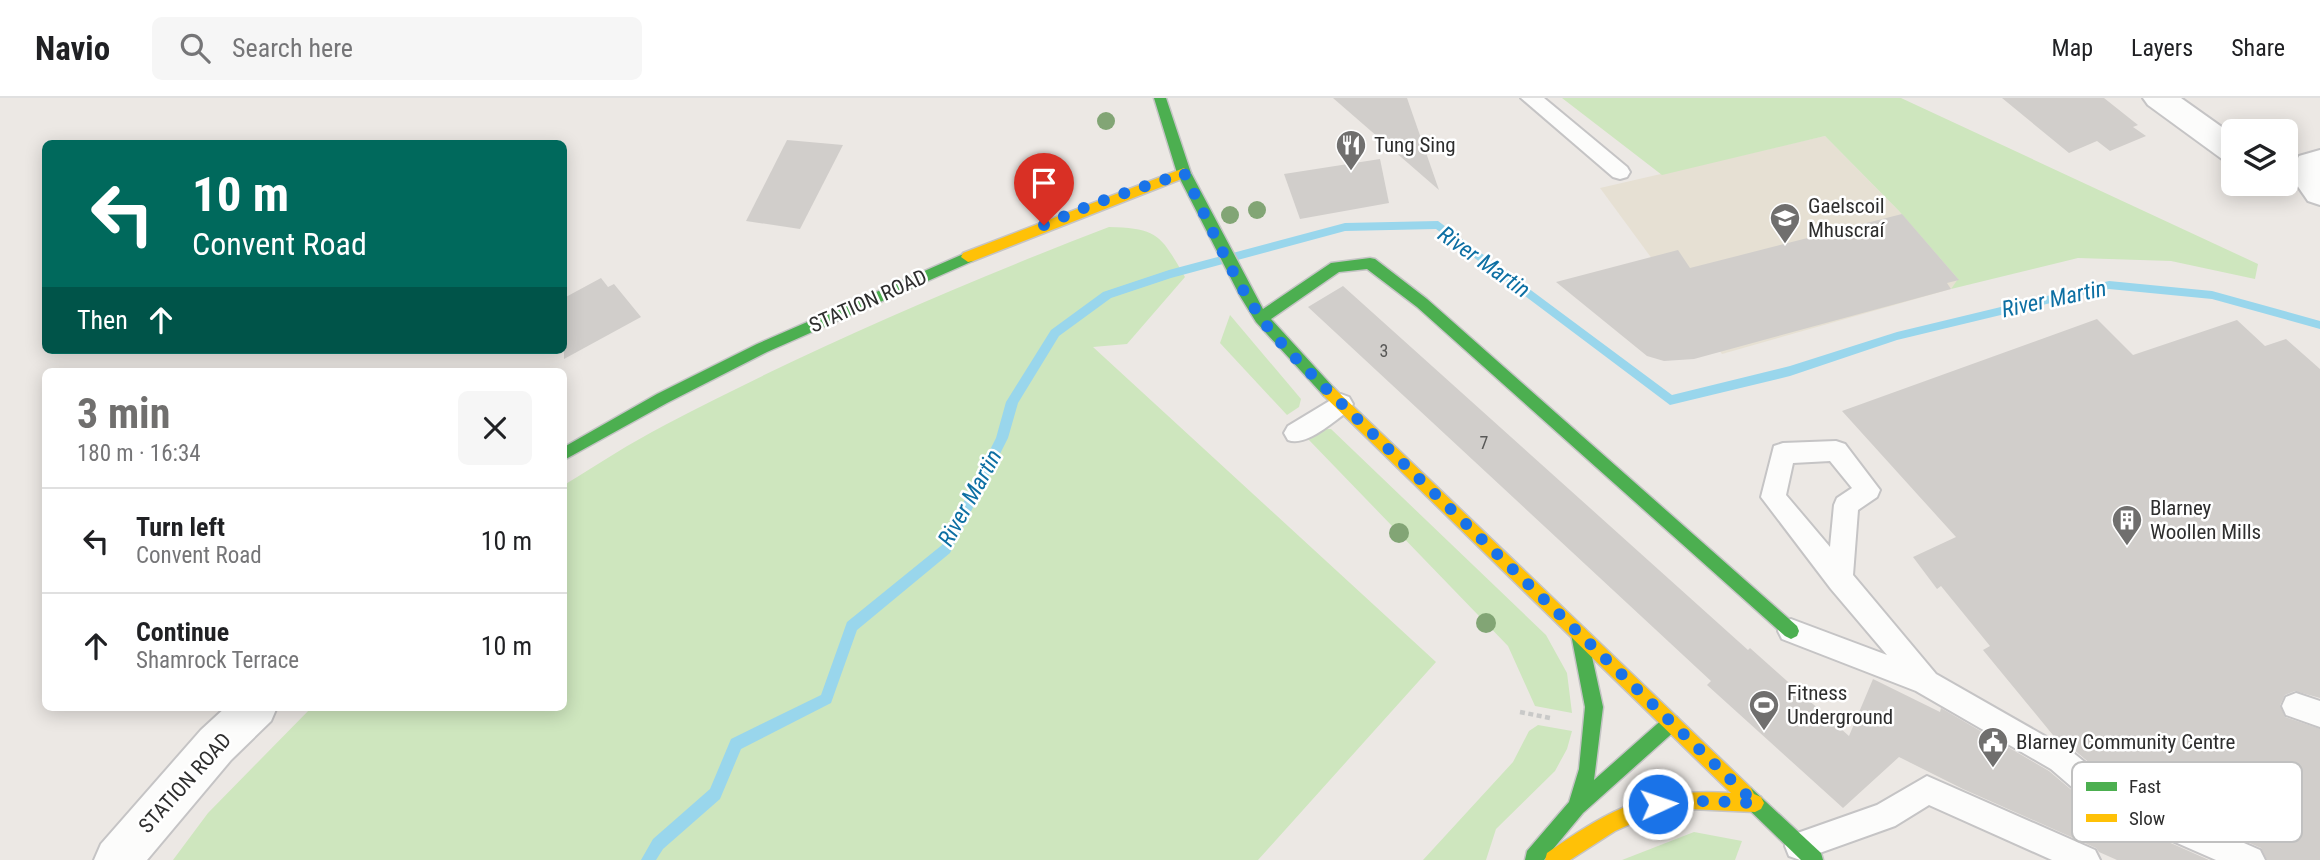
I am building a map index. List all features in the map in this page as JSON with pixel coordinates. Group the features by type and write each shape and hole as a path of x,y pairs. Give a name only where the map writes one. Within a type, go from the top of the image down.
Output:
{"street":[{"path":"1160,98 1184,173 1241,285 1261,318 1341,404 1807,853"},
{"path":"2159,98 2221,141"},
{"name":"STATION ROAD","path":"567,452 622,418 848,308 1093,204 1184,173"},
{"path":"1261,318 1336,267 1370,263 1422,303 1791,631"},
{"path":"1577,807 1588,769 1594,708 1579,634"},
{"name":"STATION ROAD","path":"117,860 216,745 252,711"},
{"path":"1533,860 1577,807 1671,723"},
{"path":"1554,860 1615,821 1658,804 1705,801 1755,803"}],"lane":[{"path":"1531,98 1620,172"},
{"path":"1296,433 1341,404"},
{"path":"1840,581 1846,505 1868,490 1836,451 1783,453 1773,497 1840,581 1926,683"},
{"path":"1791,631 1926,683 2061,760 2072,769"},
{"path":"1807,853 1885,816 1927,790 2085,860"},
{"path":"2209,842 2250,860"}],"shaded area":[{"name":"Gaelscoil Mhuscraí","path":"1825,136 1899,211 1959,280 1951,289 1722,354 1600,188"}],"green space":[{"path":"1562,98 1901,98 2258,264 2255,279 2171,261 2078,258 1951,289 1958,279 1899,211 1825,136 1662,175"},
{"path":"1109,227 1139,229 1149,232 1164,243 1185,277 1127,344 1093,347 1436,662 1258,860 173,860 208,813 308,711 567,711 567,483 652,432 719,397 829,345 996,272"},
{"path":"1230,315 1301,399 1299,407 1287,415 1220,343"},
{"path":"1321,429 1331,429 1546,635 1567,673 1572,713 1535,706 1508,646 1308,439"},
{"path":"1538,725 1572,731 1567,749 1555,771 1496,829 1486,860 1423,860 1513,762 1529,731"},
{"path":"1694,832 1742,841 1735,860 1622,860"}],"building":[{"path":"1333,98 1407,98 1439,190"},
{"path":"2002,98 2104,98 2138,125 2133,127 2146,136 2110,151 2097,141 2069,153"},
{"path":"787,140 843,145 800,229 746,221"},
{"path":"1380,159 1389,203 1300,219 1284,174"},
{"path":"1902,214 1959,280 1947,283 1951,289 1694,359 1664,361 1647,356 1556,282 1678,250 1690,268"},
{"path":"601,278 608,287 614,284 641,317 564,359 564,354 567,354 567,296"},
{"path":"1343,286 1748,650 1750,648 1849,736 1873,679 1940,712 1941,708 2049,771 2072,790 2072,837 1899,757 1843,808 1707,685 1711,681 1308,307"},
{"name":"Blarney Woollen Mills","path":"2097,319 2133,355 2237,320 2265,346 2286,339 2320,369 2320,698 2295,691 2285,695 2280,705 2285,717 2320,729 2320,860 2267,860 2261,848 2247,842 2302,842 2302,762 2089,762 2057,740 1983,650 1990,646 1941,586 1937,589 1913,557 1956,537 1842,411"},
{"path":"2082,842 2168,842 2209,860 2117,860"}],"waterway":[{"name":"River Martin","path":"648,860 658,844 715,794 736,744 826,699 852,626 946,549 1002,438 1012,402 1055,333 1107,295 1169,274 1345,227 1438,225 1670,400 1790,371 1897,336 2109,285 2212,295 2320,325"}],"traffic: fast":[{"path":"1160,98 1184,173 1245,292 1261,318 1329,392"},
{"path":"567,452 662,398 762,348 968,257"},
{"path":"1261,318 1336,267 1370,263 1422,303 1791,631"},
{"path":"1577,807 1588,769 1594,707 1579,634"},
{"path":"1534,858 1577,807 1671,723"},
{"path":"1745,794 1814,860"}],"traffic: slow":[{"path":"968,257 1184,173"},
{"path":"1329,392 1745,794"},
{"path":"1554,860 1608,824 1653,805 1690,800 1755,803"}],"place":[{"name":"Tung Sing","path":"1351,172"},
{"name":"Gaelscoil Mhuscraí","path":"1785,245"},
{"name":"Blarney Woollen Mills","path":"2127,547"},
{"name":"Fitness Underground","path":"1764,732"},
{"name":"Blarney Community Centre","path":"1993,769"}],"route":[{"path":"1044,225 1093,204 1184,173 1245,292 1261,318 1284,345 1320,383 1755,803 1705,801 1658,804"}]}
